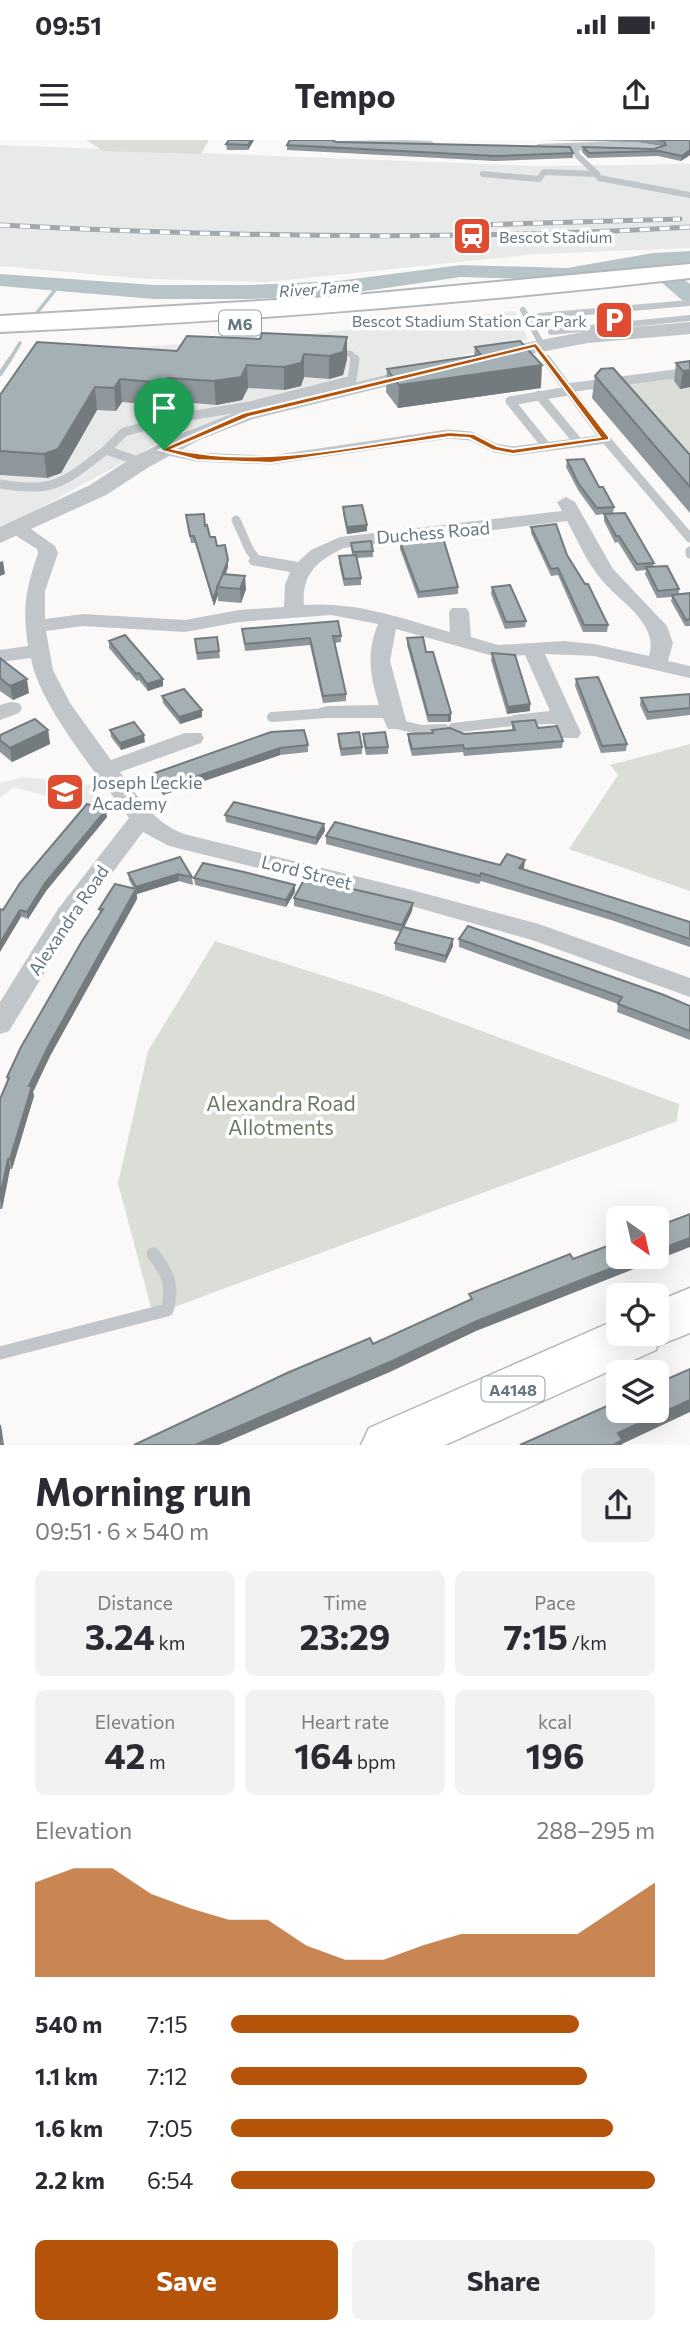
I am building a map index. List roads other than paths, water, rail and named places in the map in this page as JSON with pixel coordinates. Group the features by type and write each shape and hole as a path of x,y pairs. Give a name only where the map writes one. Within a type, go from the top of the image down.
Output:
{"highway":[{"name":"M6","path":"0,335 259,322 477,300 690,271"},
{"name":"M6","path":"0,324 477,300 690,284"},
{"path":"669,1319 690,1310"},
{"name":"A4148","path":"388,1445 611,1346"}],"street":[{"path":"336,141 438,143"},
{"path":"526,148 629,145 657,149"},
{"path":"473,360 543,341 634,327 690,328"},
{"path":"9,531 98,490 164,450 246,415 436,369"},
{"path":"569,509 605,572 657,626 663,642 657,663"},
{"name":"Duchess Road","path":"302,568 317,552 340,543 569,509"},
{"name":"Lord Street","path":"9,531 46,546 48,553 35,591 35,626 43,670 60,704 105,770 141,818 157,832 177,840 404,896 539,933 690,988"},
{"path":"258,561 302,568 291,590 294,610"},
{"path":"35,626 83,620 185,626 294,610 341,611 497,651 564,647 584,649 690,671"},
{"path":"459,612 461,642"},
{"path":"327,713 394,718 378,662 379,640 389,622"},
{"path":"521,720 566,725 533,650"},
{"path":"0,656 39,651"},
{"path":"105,770 161,738 194,738"},
{"name":"Alexandra Road","path":"0,1024 67,915 141,818"}],"lane":[{"path":"565,145 599,178 690,195"},
{"path":"484,174 539,179 544,172 597,174"},
{"path":"539,316 689,303"},
{"path":"618,308 634,327 690,318"},
{"path":"523,310 543,341 568,390 690,538"},
{"path":"0,484 26,489 65,482 124,432 171,419 250,406 352,380 355,359 351,354 321,349"},
{"path":"547,447 510,401 690,372"},
{"path":"539,395 579,443"},
{"path":"164,450 197,457 271,460 449,434 471,436 495,448 513,452 606,439"},
{"path":"106,450 141,462"},
{"path":"236,520 250,551 258,561"},
{"path":"272,717 327,713"},
{"path":"394,718 422,730 521,720"},
{"path":"0,1353 167,1310 172,1296 170,1275 153,1254"}],"waterway":[{"name":"River Tame","path":"0,280 154,292 248,292 338,288 461,271 567,274 653,259 690,257"},
{"name":"River Tame","path":"637,263 655,266 690,295"},
{"path":"36,314 59,285"},
{"path":"9,361 20,343"},
{"path":"0,374 10,359"}],"railway":[{"path":"473,225 680,219"},
{"path":"0,225 345,236 518,234 690,227"}],"place":[{"name":"Bescot Stadium","path":"472,236"},
{"name":"Bescot Stadium Station Car Park","path":"614,320"},
{"name":"Joseph Leckie Academy","path":"65,792"}],"park label":[{"name":"Alexandra Road Allotments","path":"281,1114"}]}
